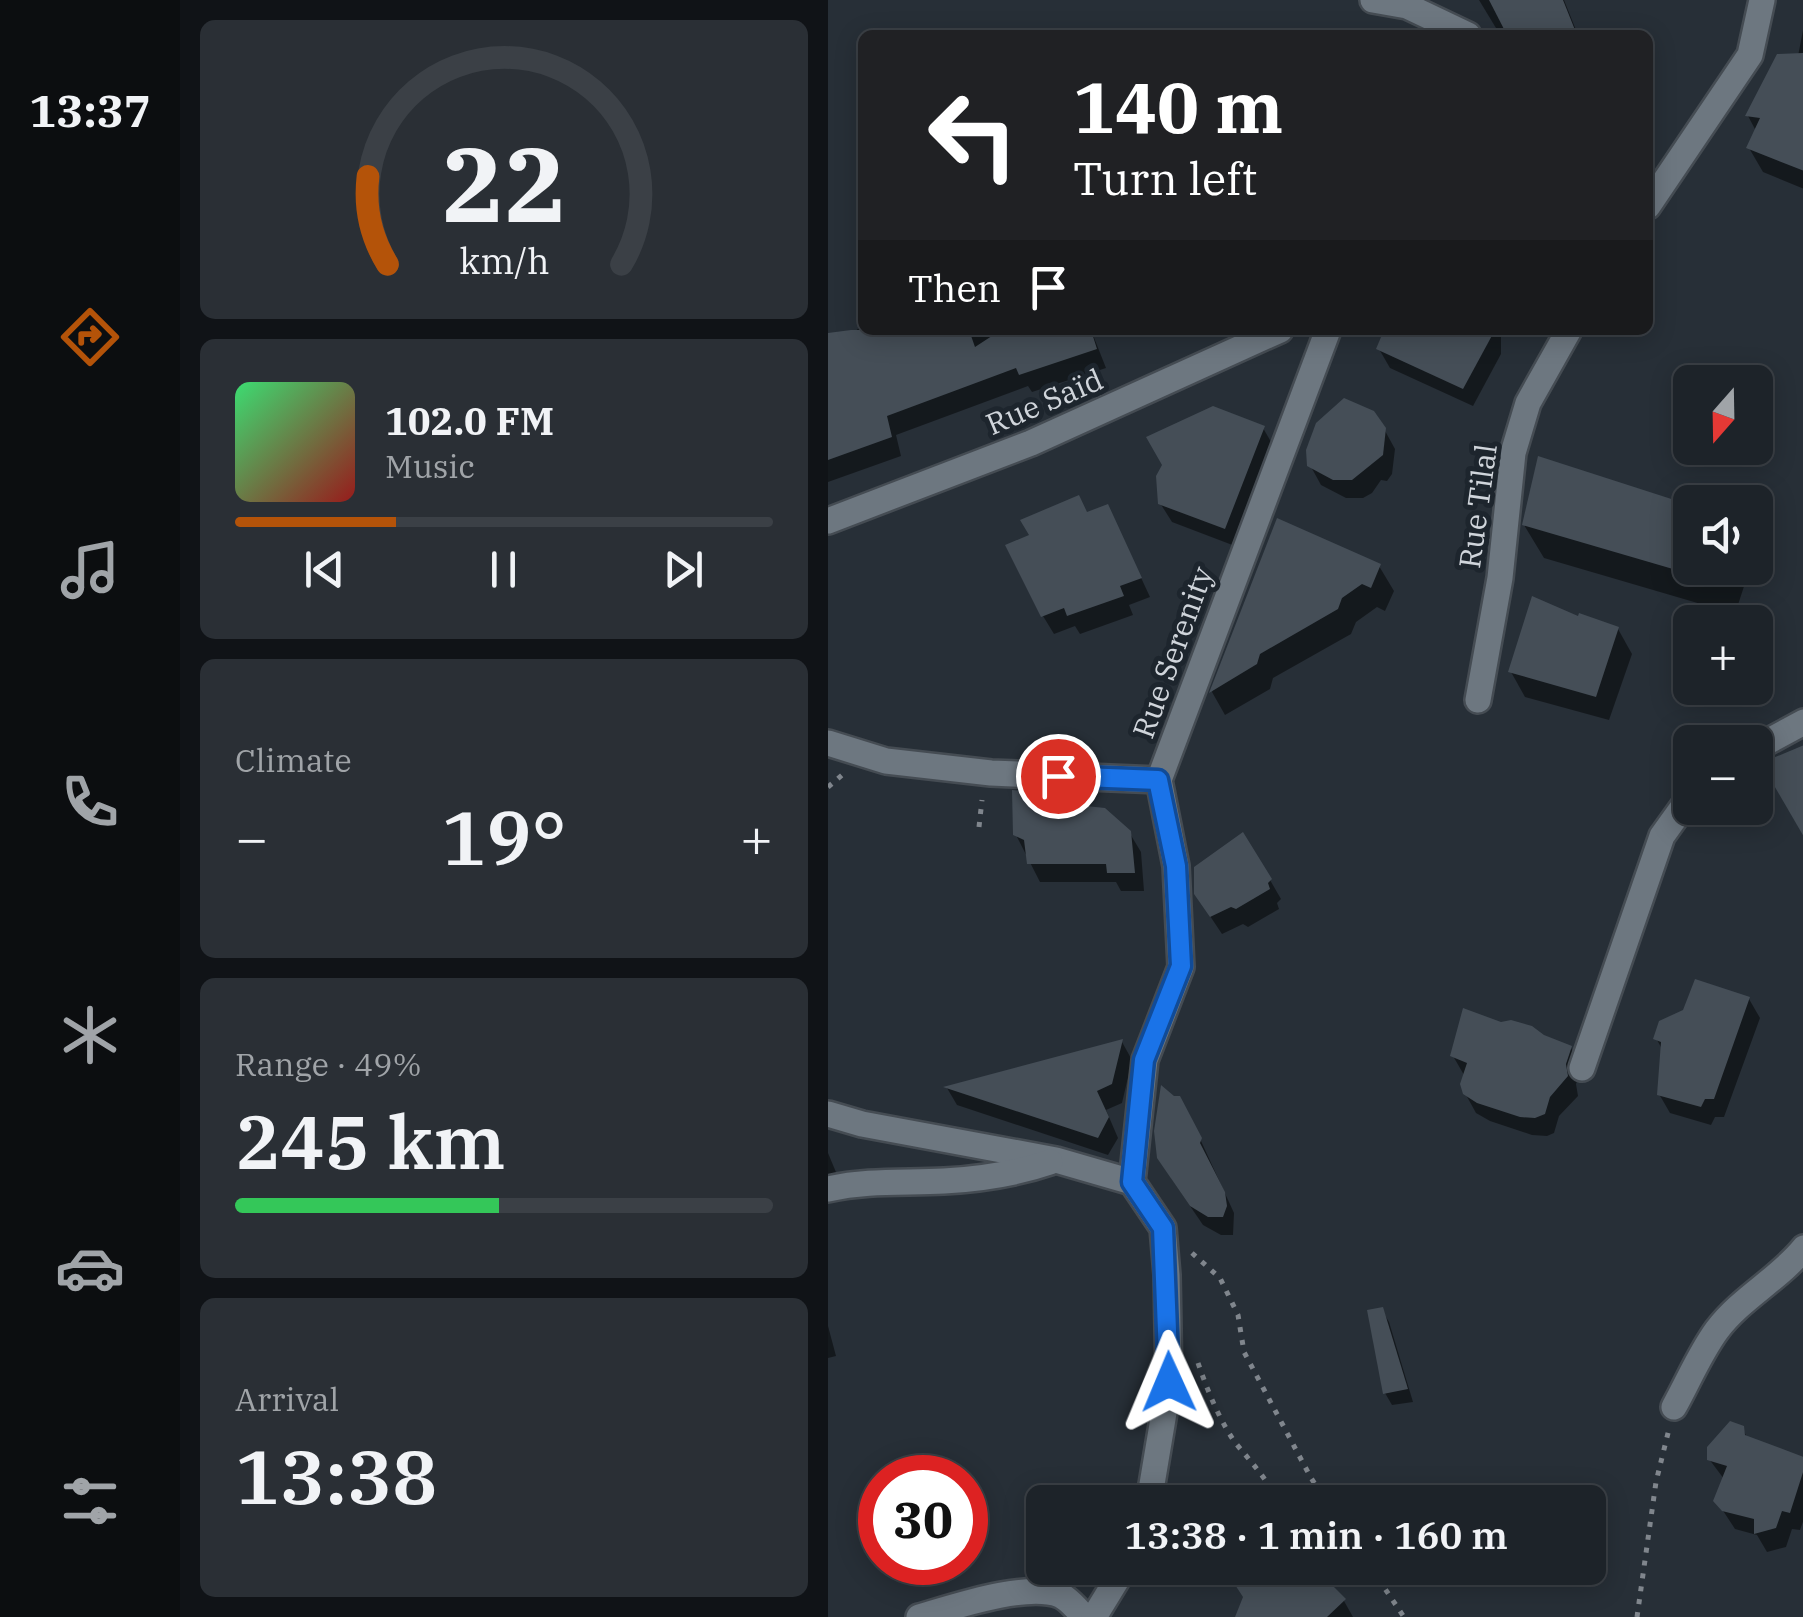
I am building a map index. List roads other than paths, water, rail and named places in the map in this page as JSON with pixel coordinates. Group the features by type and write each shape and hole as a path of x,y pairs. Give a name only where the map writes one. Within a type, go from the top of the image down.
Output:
{"street":[{"path":"1373,0 1407,6 1457,30"},
{"path":"1653,199 1750,55 1762,0"},
{"name":"Rue Saïd","path":"828,521 1031,443 1269,335"},
{"name":"Rue Serenity","path":"1132,1182 1144,1060 1181,966 1176,866 1158,780 1326,335"},
{"name":"Rue Tilal","path":"1478,700 1500,578 1513,453 1528,403 1566,335"},
{"path":"1773,739 1804,722"},
{"path":"828,743 886,761 991,773 1158,780"},
{"path":"1582,1068 1662,836 1673,820"},
{"path":"828,1114 862,1124 1056,1160 1132,1182 1163,1228 1169,1382 1153,1485"},
{"path":"828,1189 856,1182 944,1181 1013,1174 1056,1160"},
{"path":"1674,1407 1718,1330 1760,1289 1787,1270 1804,1248"},
{"path":"1094,1617 1114,1585"},
{"path":"919,1617 1004,1595 1034,1594 1061,1596 1084,1617"}]}
